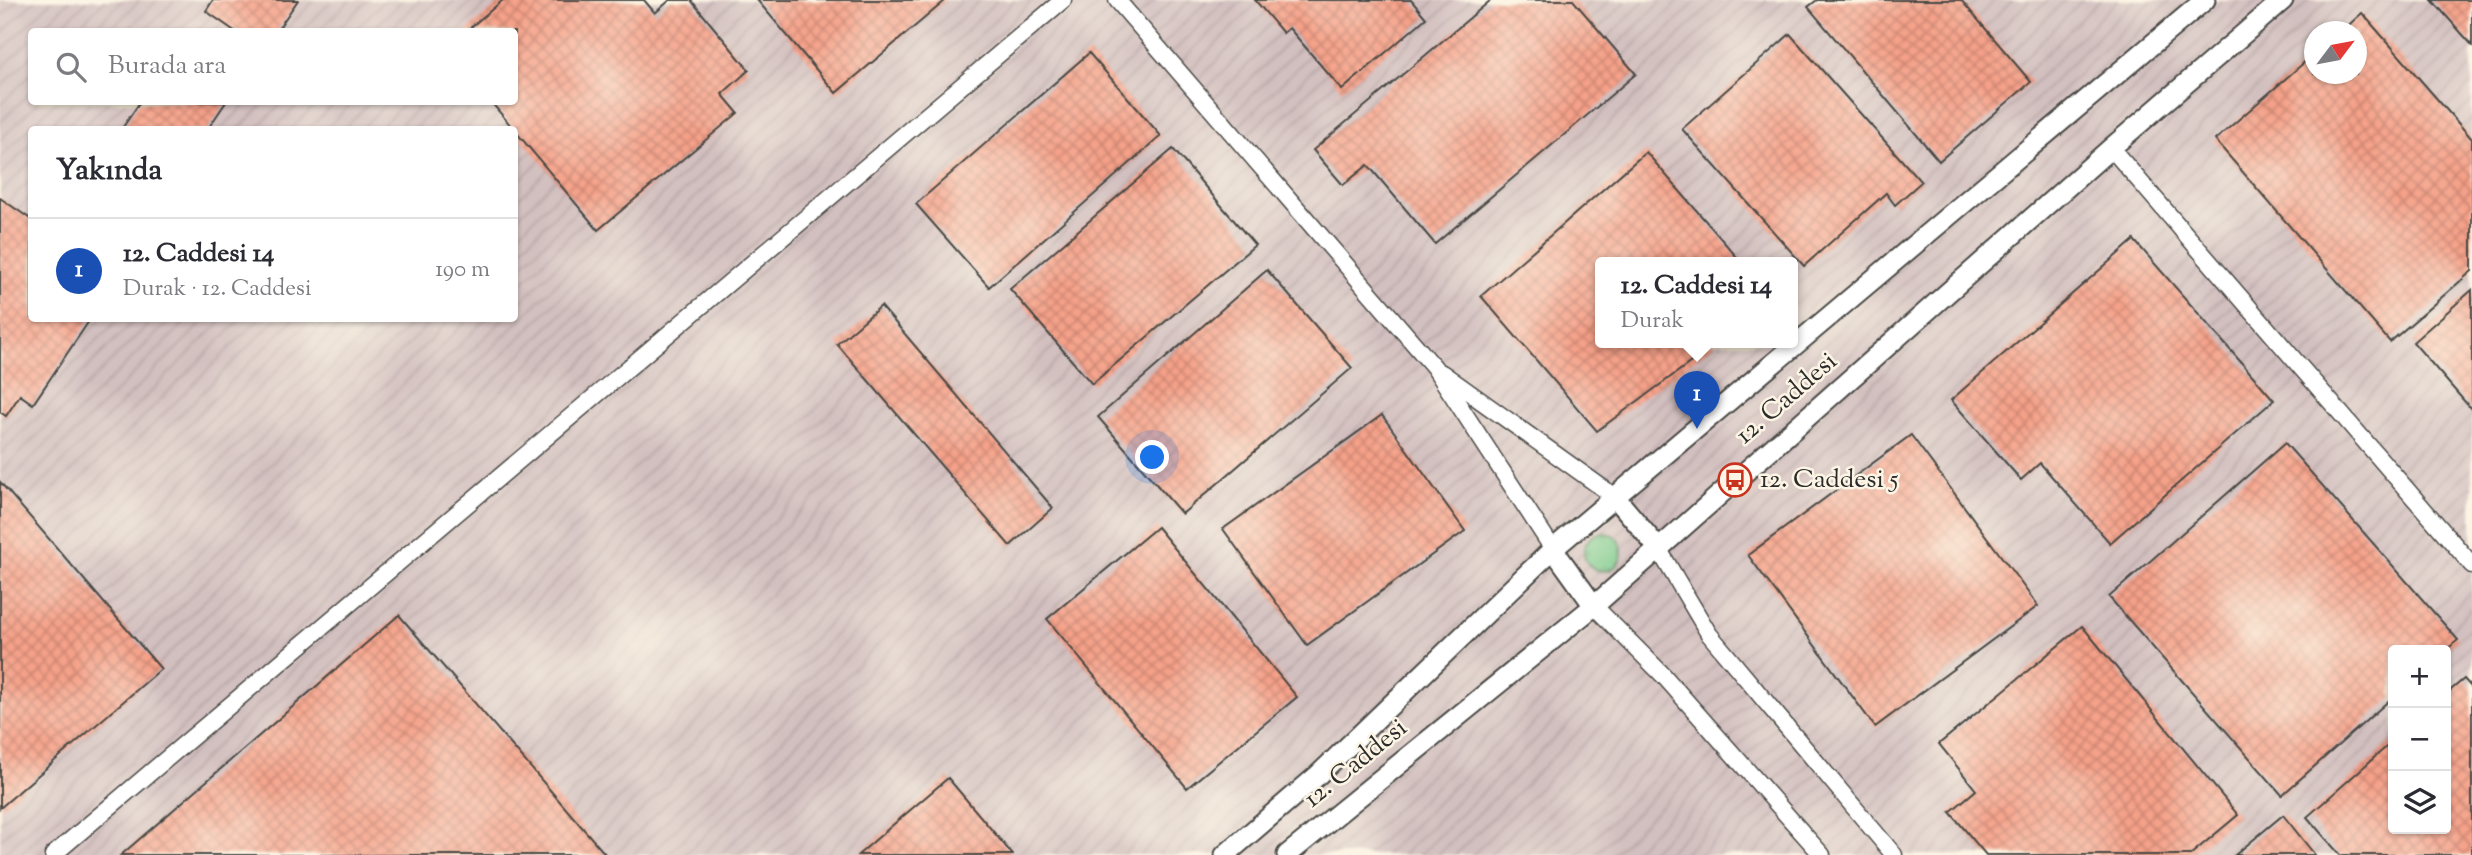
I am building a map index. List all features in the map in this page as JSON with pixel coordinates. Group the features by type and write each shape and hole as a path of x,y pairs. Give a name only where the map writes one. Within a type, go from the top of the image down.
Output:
{"street":[{"path":"53,855 1063,0"},
{"path":"1117,0 1434,367 1553,549 1594,606 1663,675 1822,855"},
{"name":"12. Caddesi","path":"1798,343 2205,0"},
{"name":"12. Caddesi","path":"1287,855 1594,606 2110,148 2283,0"},
{"path":"2110,148 2472,565"},
{"name":"12. Caddesi","path":"1224,855 1317,776 1553,549 1792,348"},
{"path":"1434,367 1615,497 1658,548 1709,634 1894,855"}],"shaded area":[{"path":"0,0 2472,0 2472,855 0,855"}],"green space":[{"path":"1603,533 1616,539 1622,552 1616,565 1603,571 1590,565 1584,552 1590,539"}],"building":[{"path":"213,0 298,0 279,28 230,28 206,11"},
{"path":"503,0 644,0 655,13 670,0 691,0 749,70 722,94 738,113 598,230 518,134 518,126 511,126 494,105 518,105 518,28 470,28"},
{"path":"757,0 946,0 836,93"},
{"path":"1255,0 1411,0 1426,18 1342,90 1289,28 1283,33"},
{"path":"1491,0 1573,0 1636,74 1435,244 1368,165 1343,185 1313,150"},
{"path":"1817,0 1961,0 2031,82 1939,161 1808,7"},
{"path":"2432,0 2472,0 2472,45"},
{"path":"2362,13 2472,139 2472,271 2390,342 2215,140 2304,63 2304,84 2367,84 2367,21 2353,21"},
{"path":"1790,34 1921,182 1895,205 1886,193 1804,266 1682,129"},
{"path":"1089,53 1161,136 989,287 916,204"},
{"path":"138,105 224,105 210,126 124,126"},
{"path":"1173,149 1255,245 1092,384 1010,289"},
{"path":"1646,152 1737,257 1595,257 1595,348 1710,348 1597,431 1481,296"},
{"path":"0,198 28,217 28,322 88,322 33,404 20,395 6,416 0,412"},
{"path":"2134,240 2274,400 2110,543 2040,463 2021,480 1951,400"},
{"path":"1267,270 1352,368 1182,514 1098,417"},
{"path":"2472,290 2472,410 2413,342"},
{"path":"881,306 1053,508 1010,546 837,344"},
{"path":"1382,415 1465,531 1307,645 1223,529"},
{"path":"1911,435 2038,606 1875,727 1748,555"},
{"path":"2285,443 2458,640 2451,646 2388,645 2388,701 2282,795 2109,597"},
{"path":"0,482 161,669 0,808"},
{"path":"1157,527 1297,697 1187,788 1047,619"},
{"path":"399,615 606,855 121,855"},
{"path":"2082,626 2238,815 2190,855 1986,855 1950,812 1976,790 1939,744"},
{"path":"2464,679 2472,688 2472,855 2340,855 2307,817 2388,745 2388,834 2451,834 2451,690"},
{"path":"948,778 1013,855 858,855 888,829"},
{"path":"2283,815 2315,855 2235,855"}],"place":[{"name":"12. Caddesi 14","path":"1697,429"},
{"name":"12. Caddesi 5","path":"1735,480"}]}
